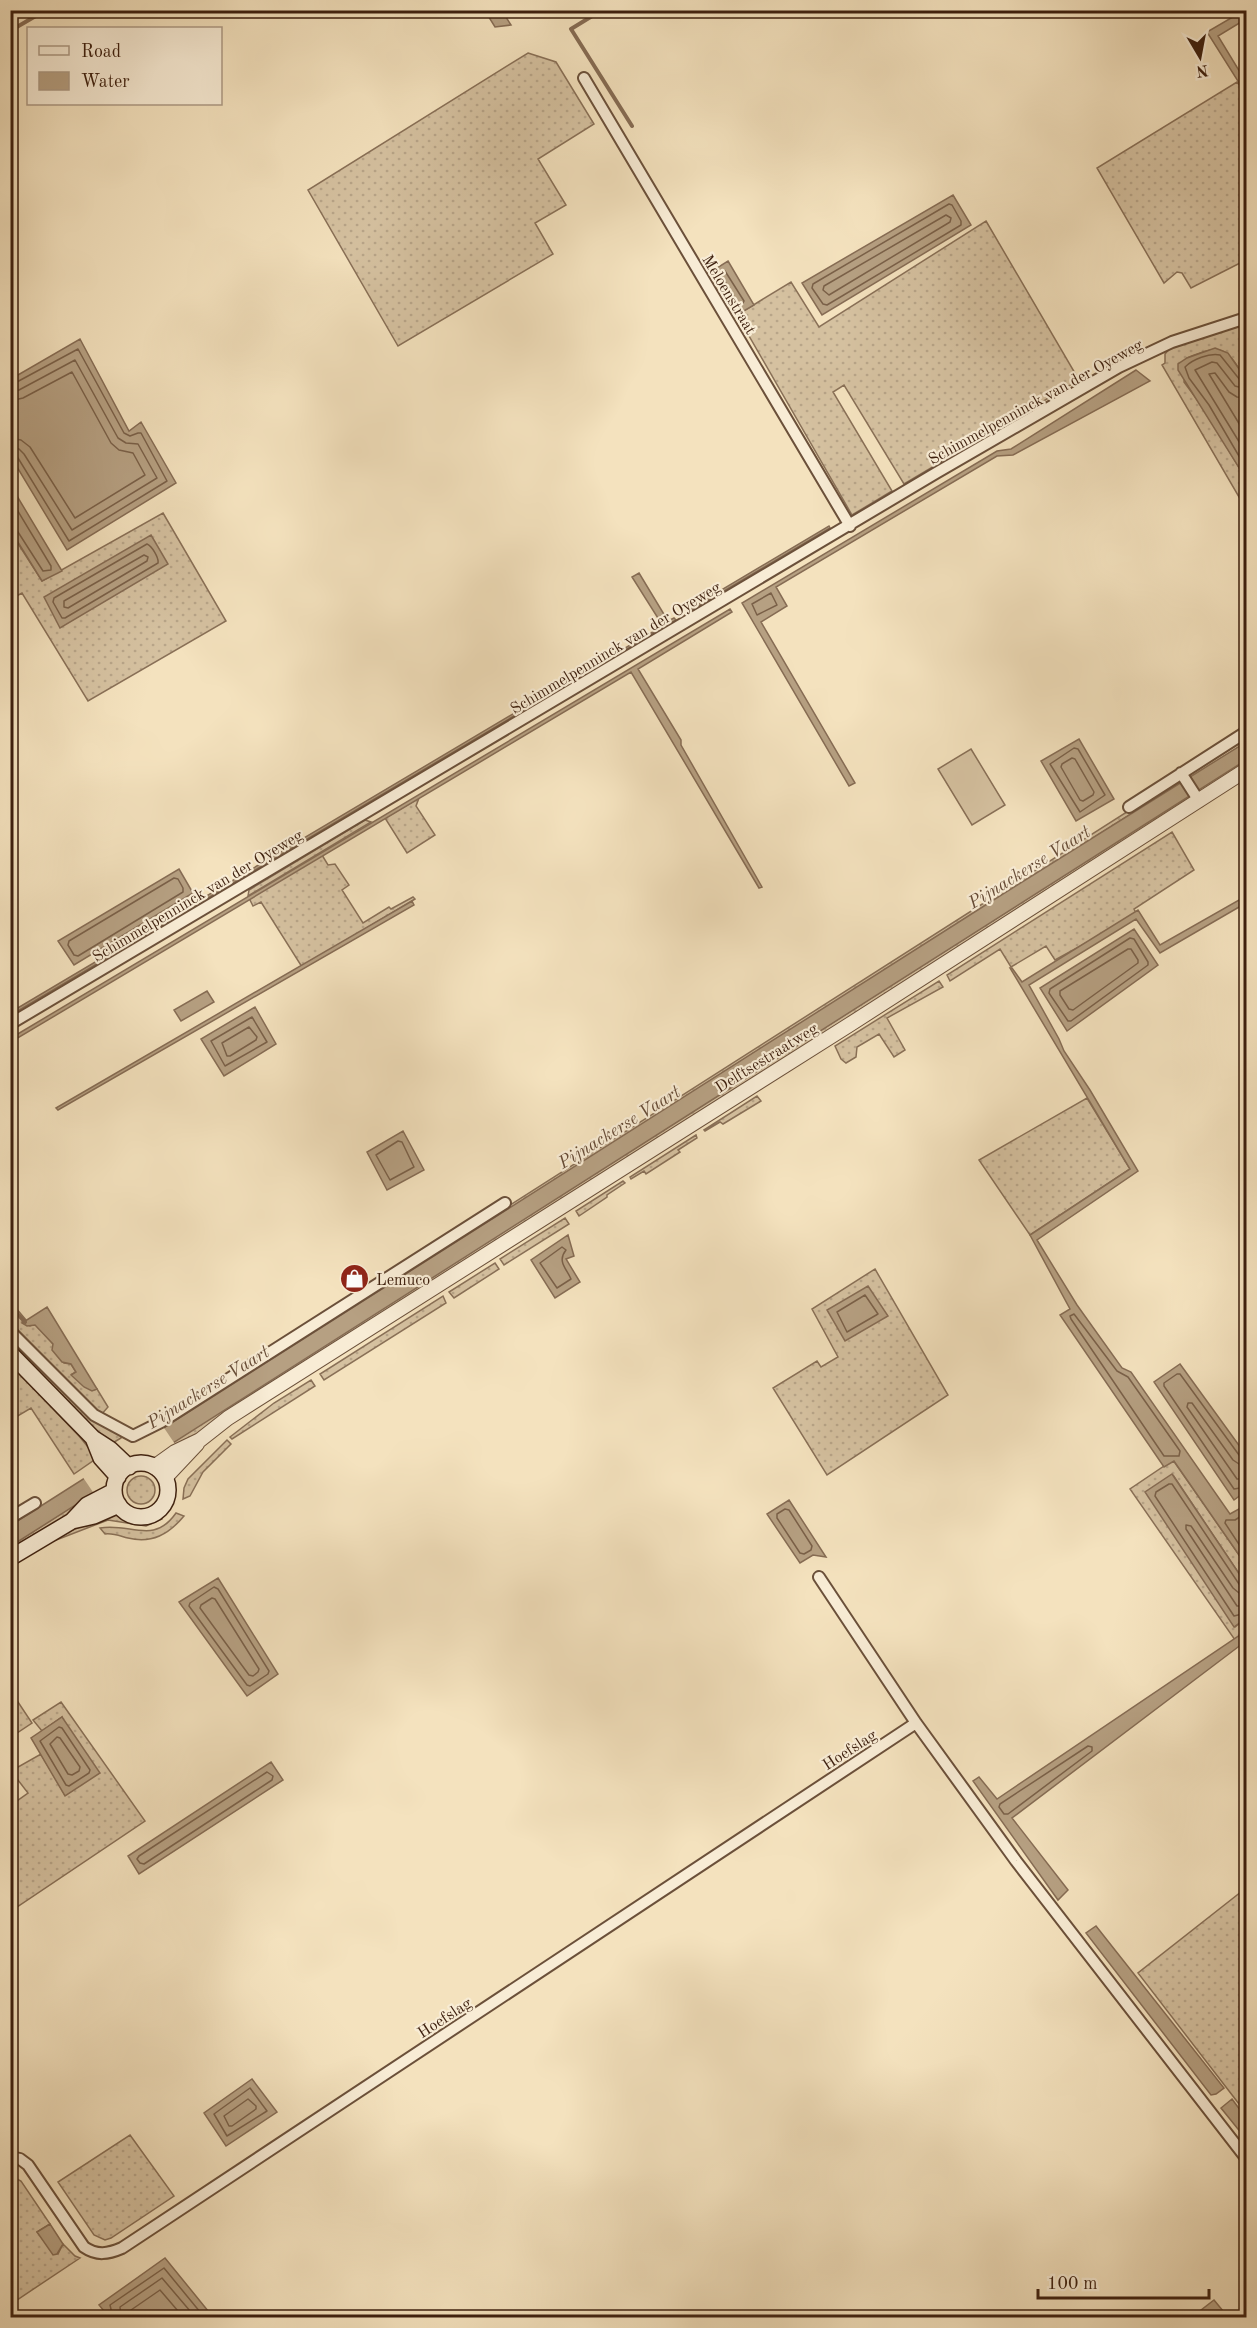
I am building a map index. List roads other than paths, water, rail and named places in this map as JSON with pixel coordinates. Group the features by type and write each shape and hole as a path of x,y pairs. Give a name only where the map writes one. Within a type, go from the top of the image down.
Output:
{"main road":[{"path":"10,1353 110,1458 119,1485 123,1511 136,1517 143,1517 157,1512 168,1496 154,1469 119,1485 94,1516 72,1521 10,1558"}],"street":[{"name":"Meloenstraat","path":"584,78 850,526"},
{"name":"Schimmelpenninck van der Oyeweg","path":"10,1024 1119,367 1172,342 1246,318"},
{"path":"1129,807 1183,776 1246,732"},
{"name":"Delftsestraatweg","path":"154,1469 182,1462 200,1440 238,1412 839,1032 1197,798 1246,770"},
{"path":"1183,776 1197,798"},
{"path":"10,1330 94,1415 133,1436 161,1422 505,1203"},
{"path":"10,1518 35,1503"},
{"path":"819,1577 916,1723 1016,1861 1246,2158"},
{"name":"Hoefslag","path":"10,2157 20,2159 28,2165 84,2247 92,2252 103,2254 122,2248 916,1723"}],"water":[{"path":"485,11 502,11 511,25 495,27"},
{"path":"1246,11 1246,19 1218,36 1246,82 1246,94 1207,32"},
{"path":"953,195 971,225 822,315 802,283"},
{"path":"728,261 754,305 737,315 712,271"},
{"path":"80,339 129,431 141,422 176,483 67,550 11,457 11,379"},
{"path":"1215,348 1228,353 1246,379 1246,479 1178,370 1178,364 1187,358"},
{"path":"1136,370 1150,381 1013,455 997,456 776,587 787,606 761,622 855,783 849,786 742,603 997,451 1011,449"},
{"path":"11,486 62,571 42,581 11,531"},
{"path":"829,526 830,528 692,610 691,608"},
{"path":"151,535 168,564 60,628 44,597"},
{"path":"639,573 668,621 674,618 676,620 614,657 613,655 663,626 632,577"},
{"path":"730,609 732,612 638,669 681,740 681,745 762,887 759,888 631,672 11,1042 11,1038"},
{"path":"528,705 529,707 11,1015 11,1012"},
{"path":"1079,739 1114,799 1076,821 1041,761"},
{"path":"1246,742 1246,760 11,1546 11,1525 1006,892"},
{"path":"179,869 193,893 74,965 58,941"},
{"path":"1246,896 1246,903 1160,953 1136,919 1029,985 1064,1051 1138,1171 1037,1240 1077,1305 1122,1368 1131,1372 1230,1514 1246,1505 1246,1565 1174,1461 1164,1467 1060,1315 1070,1309 1030,1235 1130,1169 1010,968 1022,982 1138,910 1160,945"},
{"path":"412,901 414,905 58,1110 56,1108"},
{"path":"1134,929 1158,965 1067,1031 1040,988"},
{"path":"207,991 214,1002 181,1021 174,1010"},
{"path":"255,1007 276,1044 224,1076 201,1039"},
{"path":"403,1131 424,1170 387,1190 367,1152"},
{"path":"568,1235 574,1256 566,1259 580,1282 555,1298 531,1260"},
{"path":"868,1286 888,1316 845,1341 827,1310"},
{"path":"47,1307 97,1389 92,1391 84,1387 71,1375 76,1372 71,1364 62,1362 52,1350 53,1344 35,1325 27,1326 22,1323"},
{"path":"1180,1364 1246,1455 1246,1491 1234,1500 1154,1382"},
{"path":"1172,1474 1246,1584 1246,1618 1234,1627 1145,1492"},
{"path":"789,1500 826,1557 813,1555 800,1563 767,1514"},
{"path":"218,1578 278,1674 247,1696 179,1602"},
{"path":"1246,1631 1246,1641 1012,1818 1068,1890 1058,1900 973,1781 979,1777 997,1799"},
{"path":"62,1717 100,1773 65,1796 31,1738"},
{"path":"271,1762 283,1780 139,1874 128,1856"},
{"path":"1096,1926 1224,2088 1211,2095 1086,1933"},
{"path":"252,2079 277,2112 226,2146 204,2113"},
{"path":"1232,2099 1246,2118 1246,2139 1221,2108"},
{"path":"50,2224 63,2244 57,2254 53,2255 37,2232"},
{"path":"165,2258 213,2317 109,2317 99,2305"},
{"path":"1214,2300 1228,2317 1192,2317"}],"waterway":[{"path":"10,31 46,10"},
{"path":"602,10 571,29 632,126"},
{"path":"10,1306 25,1322"}],"place":[{"name":"Lemuco","path":"355,1279"}],"water label":[{"name":"Pijnackerse Vaart","path":"1029,867"},
{"name":"Pijnackerse Vaart","path":"619,1127"},
{"name":"Pijnackerse Vaart","path":"208,1387"}]}
